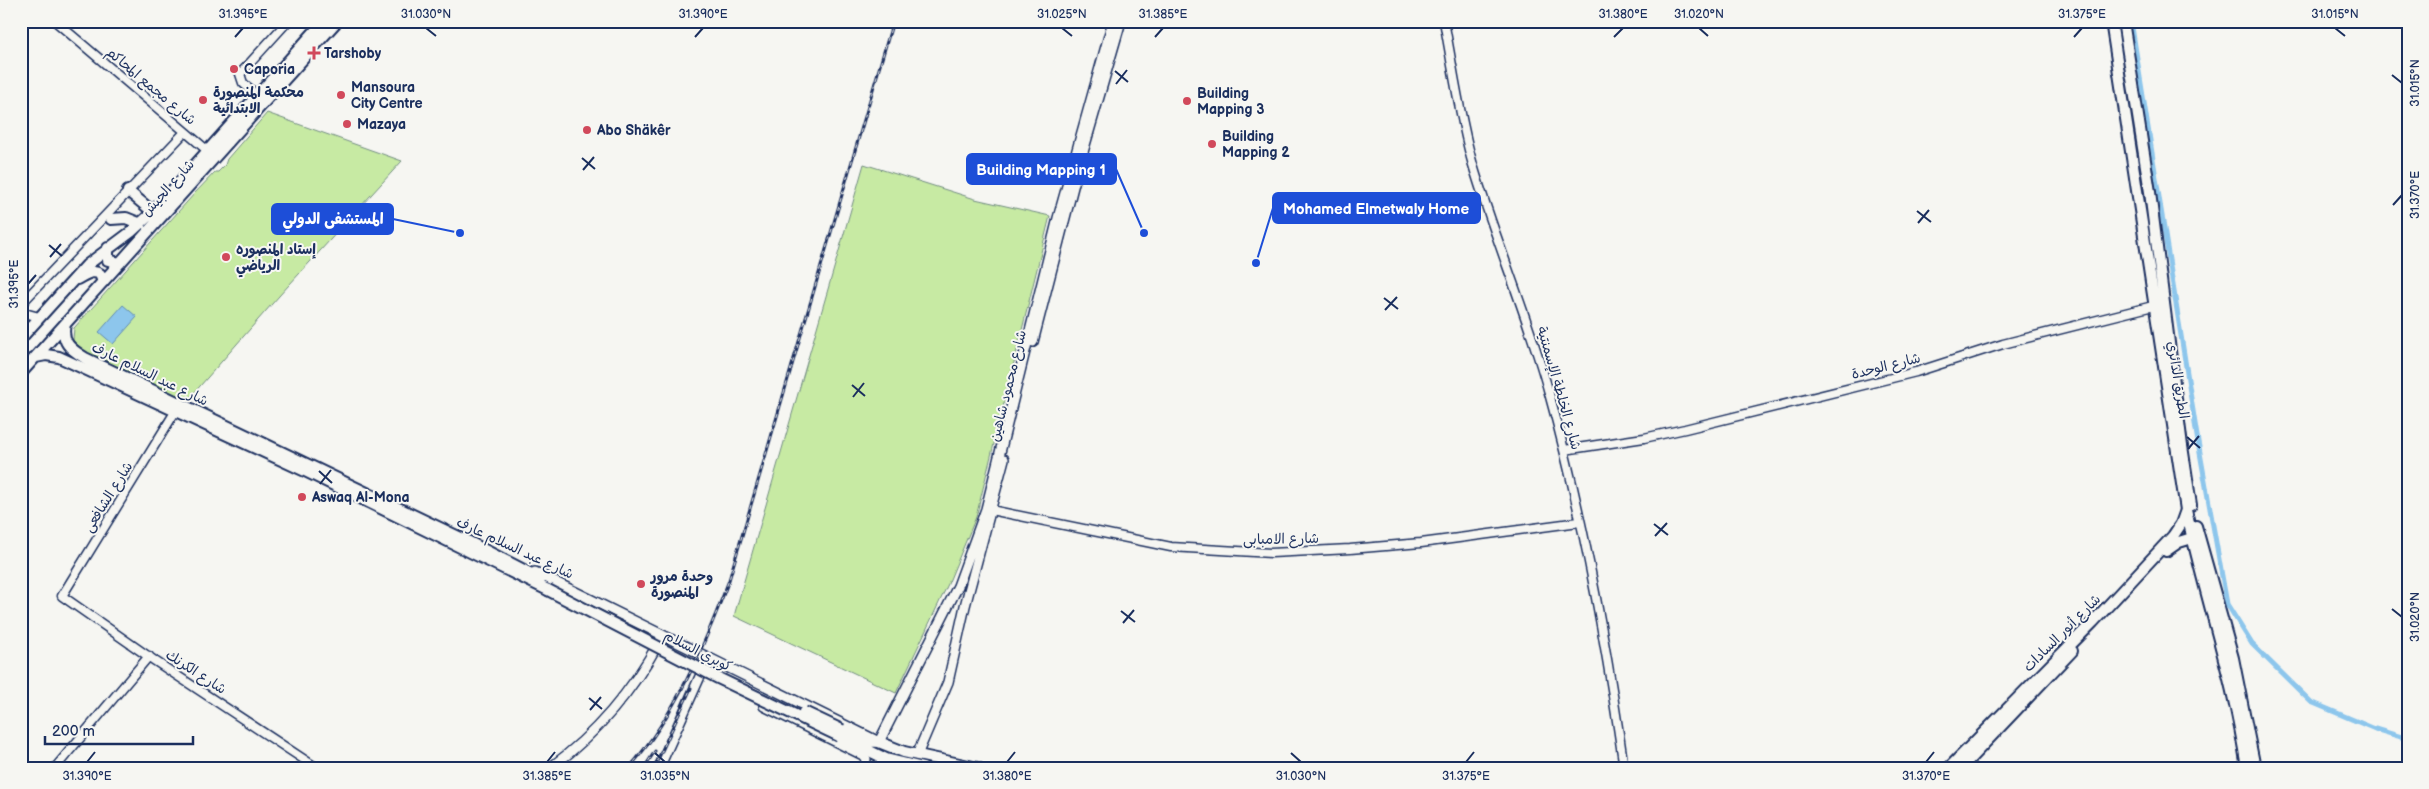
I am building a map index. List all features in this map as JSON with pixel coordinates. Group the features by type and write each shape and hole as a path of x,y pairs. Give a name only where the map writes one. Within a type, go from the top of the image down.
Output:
{"main road":[{"name":"شارع الجيش","path":"21,338 68,284 108,248 141,224 153,212 324,21"},
{"name":"شارع الجيش","path":"21,373 337,21"},
{"name":"شارع محمود شاهين","path":"917,755 948,682 1021,376 1113,21"},
{"name":"شارع محمود شاهين","path":"1052,257 1121,21"},
{"name":"الطريق الدائري","path":"2111,21 2153,306 2186,510 2228,670 2247,768"},
{"name":"الطريق الدائري","path":"2123,21 2150,192 2182,446 2192,510 2205,565 2233,658 2254,768"},
{"path":"2129,148 2135,153 2140,151 2142,147"},
{"path":"2136,194 2142,189 2150,192"},
{"path":"128,191 153,212"},
{"path":"111,219 126,218 141,224"},
{"path":"108,248 108,260 120,263"},
{"path":"68,284 92,272 100,274 102,282"},
{"name":"شارع عبد السلام عارف","path":"65,324 63,337 72,350 186,408 283,452 520,567"},
{"path":"59,358 56,352 58,348 72,350"},
{"name":"شارع عبد السلام عارف","path":"36,357 46,355 59,358 305,472 508,570"},
{"name":"شارع محمود شاهين","path":"879,742 951,601 989,510"},
{"name":"شارع أنور السادات","path":"1961,768 2172,542 2186,510"},
{"name":"شارع أنور السادات","path":"1949,768 2172,542 2192,538"},
{"name":"كوبري السلام","path":"520,567 553,588"},
{"name":"كوبري السلام","path":"508,570 553,588 841,733 876,754"},
{"name":"شارع عبد السلام عارف","path":"553,588 662,636 879,742 917,755 978,768"},
{"name":"شارع عبد السلام عارف","path":"553,588 656,648 863,755 866,759 867,768"},
{"path":"951,601 965,606"},
{"path":"550,768 576,747 629,690 662,636"},
{"path":"715,679 721,665"},
{"path":"659,768 702,672"},
{"path":"765,706 771,690"},
{"name":"كوبري السلام","path":"841,733 864,741 879,742"},
{"path":"867,768 876,754 886,759 923,768"},
{"path":"874,768 886,759"}],"street":[{"name":"شارع مجمع المحاكم","path":"55,21 208,151"},
{"path":"258,96 243,83 240,74 288,21"},
{"name":"شارع الخلطة الإسمنتية","path":"1444,21 1471,159 1506,269 1528,325 1564,450 1609,666 1624,768"},
{"path":"21,304 185,132"},
{"name":"شارع الوحدة","path":"1564,450 1682,430 1916,372 2003,344 2153,306"},
{"path":"21,312 39,317"},
{"name":"شارع الشافعى","path":"62,596 175,412"},
{"name":"شارع الامبابى","path":"989,510 1171,547 1280,553 1421,543 1579,522"},
{"name":"شارع الكرنك","path":"62,596 148,656 317,768"},
{"path":"56,768 148,656"}],"green space":[{"name":"إستاد المنصوره الرياضي","path":"267,113 402,161 186,402 126,374 124,368 110,366 96,360 73,340 74,328 195,193 215,172 218,172 225,165 227,159"},
{"path":"864,164 975,199 1050,216 976,517 948,584 896,693 734,616"}],"water":[{"path":"123,305 137,317 113,344 99,332"}],"waterway":[{"path":"2131,21 2197,436 2227,604 2252,644 2311,702 2375,729 2408,739"}],"railway":[{"path":"629,768 646,747 675,702 699,654 729,580 893,21"},
{"path":"654,768 691,688"},
{"path":"644,768 655,751"}],"place":[{"name":"Tarshoby","path":"314,53"},
{"name":"Caporia","path":"234,69"},
{"name":"Mansoura City Centre","path":"341,95"},
{"name":"محكمة المنصورة الابتدائية","path":"203,100"},
{"name":"Building Mapping 3","path":"1187,101"},
{"name":"Mazaya","path":"347,124"},
{"name":"Abo Shäkêr","path":"587,130"},
{"name":"Building Mapping 2","path":"1212,144"},
{"name":"المستشفى الدولي","path":"460,233"},
{"name":"Building Mapping 1","path":"1144,233"},
{"name":"إستاد المنصوره الرياضي","path":"226,257"},
{"name":"Mohamed Elmetwaly Home","path":"1256,263"},
{"name":"Aswaq Al-Mona","path":"302,497"},
{"name":"وحدة مرور المنصورة","path":"641,584"}]}
